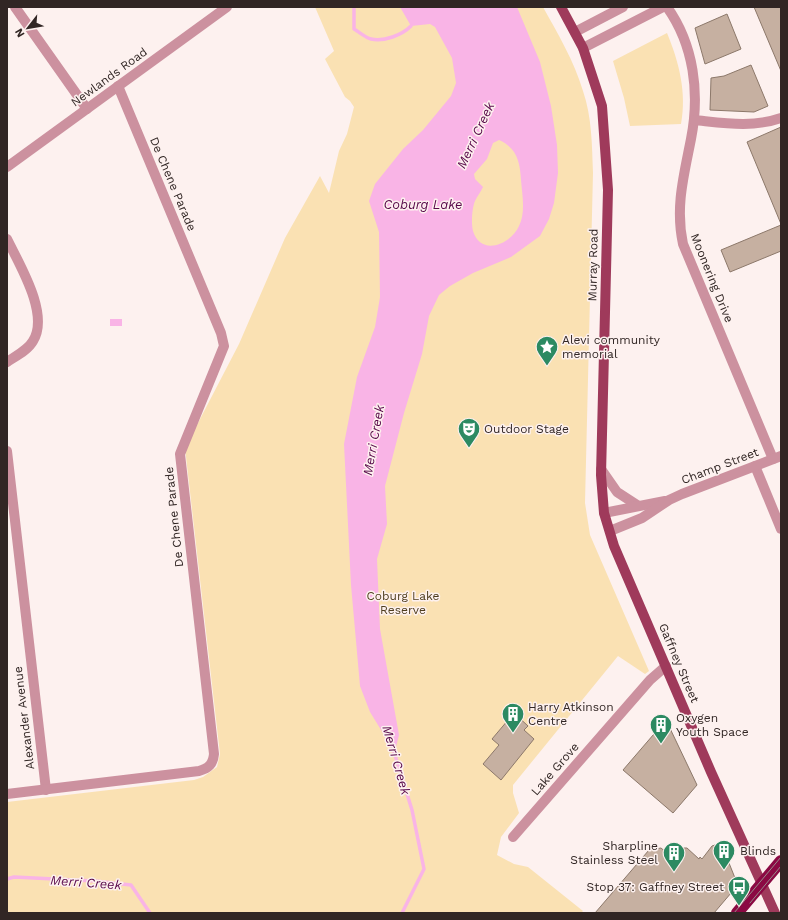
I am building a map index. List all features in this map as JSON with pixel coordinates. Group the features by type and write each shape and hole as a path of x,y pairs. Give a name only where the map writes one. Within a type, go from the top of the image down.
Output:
{"highway":[{"path":"737,913 781,861"}],"main road":[{"name":"Murray Road","path":"561,7 584,48 602,106 608,190 601,469 604,513 610,531"},
{"name":"Gaffney Street","path":"610,531 666,666 775,913"}],"street":[{"path":"15,7 87,109"},
{"name":"Newlands Road","path":"7,168 227,7"},
{"path":"575,32 623,7"},
{"path":"584,48 663,7"},
{"name":"Moonering Drive","path":"666,7 682,34 694,73 694,120 679,200 679,216 682,237 777,457"},
{"name":"De Chene Parade","path":"7,794 199,771 206,769 213,763 214,754 180,454 224,346 222,333 118,86"},
{"path":"694,120 759,124 781,118"},
{"path":"7,238 35,301 38,317 34,340 28,348 7,362"},
{"name":"Alexander Avenue","path":"7,451 46,790"},
{"name":"Champ Street","path":"604,513 669,500 777,457"},
{"path":"755,466 781,529"},
{"path":"601,469 617,492 637,506"},
{"name":"Champ Street","path":"610,531 642,518 669,500"},
{"name":"Lake Grove","path":"513,836 650,680 666,666"}],"green space":[{"name":"Coburg Lake Reserve","path":"315,7 543,7 570,58 586,101 591,132 593,173 585,503 590,535 649,671 645,674 618,656 513,785 513,793 519,813 501,837 497,855 514,864 528,867 583,911 581,913 7,913 7,802 194,780 203,777 217,767 220,754 185,448 239,344 285,238 320,176 329,193 339,151 347,134 354,107 345,97 325,59 334,51"},
{"path":"667,33 681,78 683,112 681,124 630,126 624,98 613,61"}],"water":[{"name":"Coburg Lake","path":"400,7 517,7 540,62 551,106 557,145 558,173 554,203 549,219 540,236 511,257 473,273 450,286 439,295 429,316 422,354 404,413 385,486 387,524 377,559 380,629 399,735 394,755 386,738 370,712 360,686 351,585 344,444 357,377 375,327 380,297 379,232 369,201 375,184 403,149 423,130 451,96 456,83 452,58 435,27 430,24 411,26","holes":["499,140 514,151 518,162 521,173 523,209 519,226 510,238 496,245 489,246 482,244 477,239 472,228 473,208 483,187 475,179 474,174 487,159 493,143"]},
{"path":"110,319 122,319 122,326 110,326"}],"building":[{"path":"754,7 781,7 781,71"},
{"path":"727,14 741,49 705,64 695,28"},
{"path":"751,65 768,106 754,112 710,110 711,78 724,76"},
{"path":"781,127 781,224 747,142"},
{"path":"781,225 781,251 730,272 721,250"},
{"name":"Harry Atkinson Centre","path":"514,713 528,726 524,730 534,739 501,780 483,764 499,745 492,739"},
{"name":"Oxygen Youth Space","path":"666,720 697,785 673,813 623,770"},
{"name":"Sharpline Stainless Steel","path":"721,843 737,886 714,913 595,913 649,850 661,848 673,858 681,848 687,848 699,859 700,857 702,859 712,846"}],"waterway":[{"path":"354,7 354,29 369,38 376,40 387,39 403,32 411,26"},
{"name":"Merri Creek","path":"394,752 412,810 424,869 402,913"},
{"name":"Merri Creek","path":"7,879 14,877 95,881 131,885 150,913"}],"tram line":[{"path":"734,913 781,857"},
{"path":"750,903 781,866"}],"place":[{"name":"Alevi community memorial","path":"547,366"},
{"name":"Outdoor Stage","path":"469,448"},
{"name":"Harry Atkinson Centre","path":"513,734"},
{"name":"Oxygen Youth Space","path":"661,744"},
{"name":"Blinds","path":"724,870"},
{"name":"Sharpline Stainless Steel","path":"674,872"},
{"name":"Stop 37: Gaffney Street","path":"739,906"}]}
